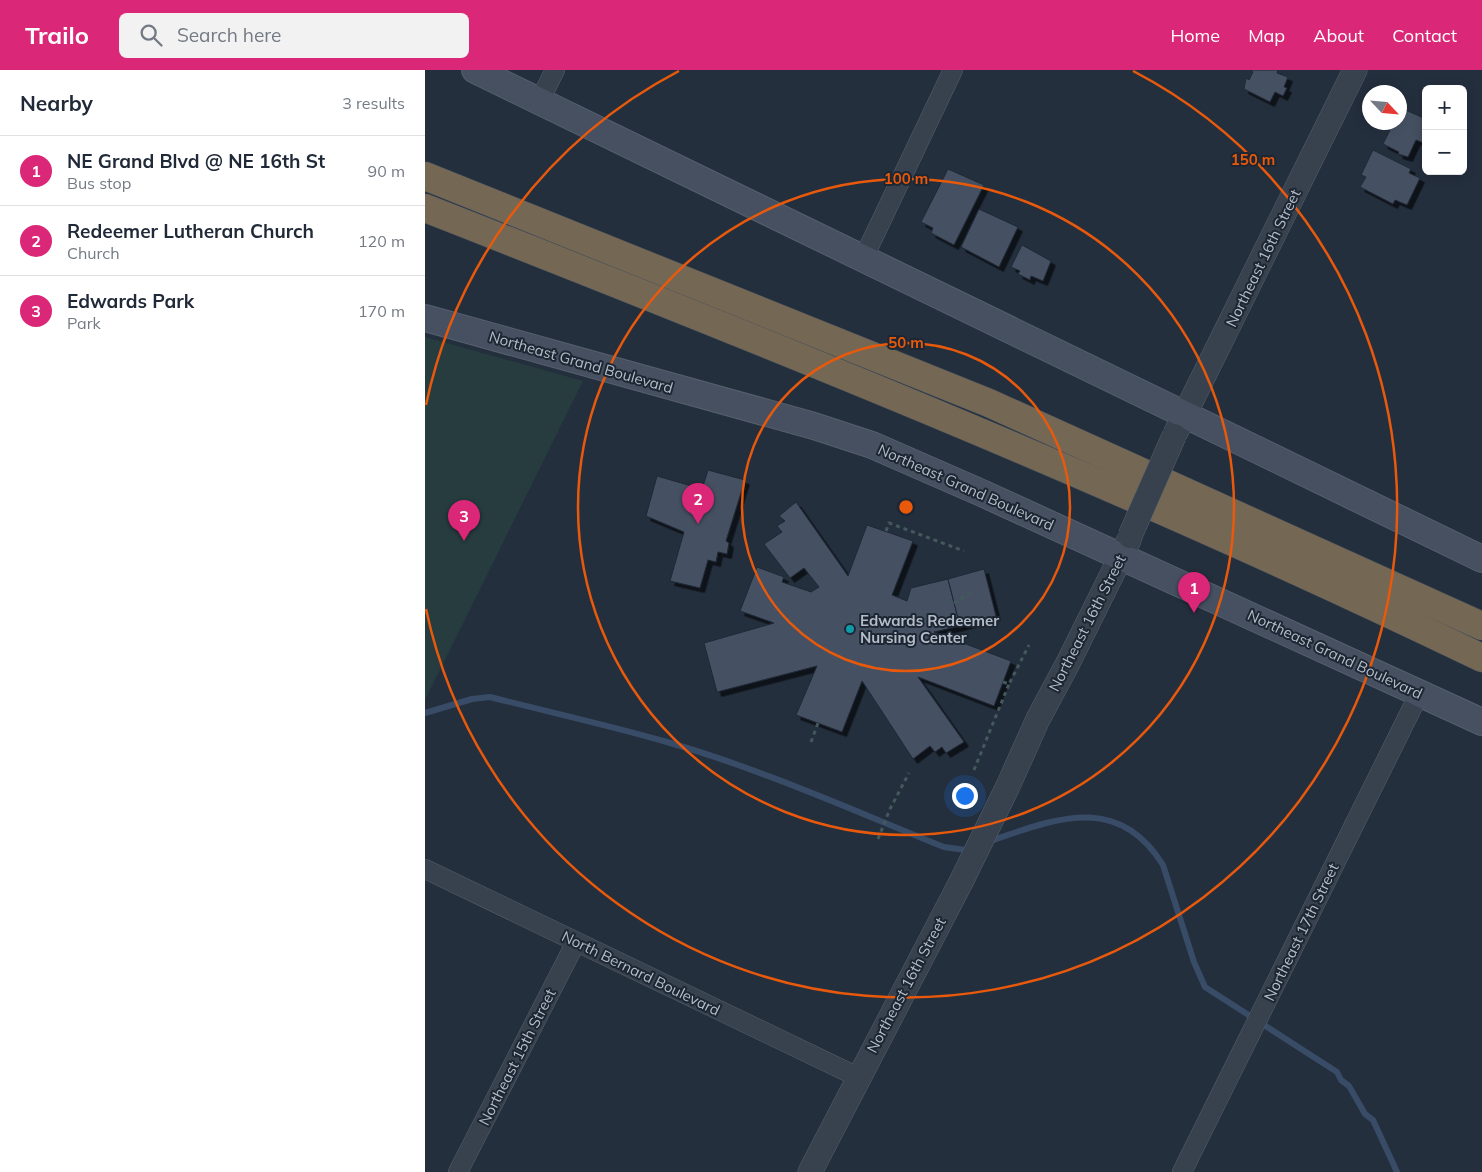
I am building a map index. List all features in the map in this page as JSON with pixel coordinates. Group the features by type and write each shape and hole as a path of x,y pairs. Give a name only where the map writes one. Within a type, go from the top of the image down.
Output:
{"highway":[{"path":"425,176 989,403 1482,626"},
{"path":"425,208 665,302 973,428 1270,558 1482,658"}],"main road":[{"path":"475,70 863,259 1179,426 1482,559"},
{"name":"Northeast Grand Boulevard","path":"425,318 778,416 871,444 1125,546 1482,722"}],"street":[{"path":"539,102 555,70"},
{"path":"863,259 953,70"},
{"name":"Northeast 16th Street","path":"810,1172 962,880 1008,786 1037,719 1068,663 1125,546 1179,426 1355,70"},
{"name":"Northeast 17th Street","path":"1182,1172 1420,692"},
{"name":"North Bernard Boulevard","path":"425,869 858,1077"},
{"name":"Northeast 15th Street","path":"458,1172 576,942"}],"path":[{"path":"886,531 889,523 964,551"},
{"path":"954,603 973,591"},
{"path":"974,770 1009,684 1029,645"},
{"path":"1003,682 1009,684"},
{"path":"811,742 818,723"},
{"path":"878,839 909,772"}],"green space":[{"path":"425,337 583,381 425,700"}],"building":[{"path":"1250,70 1278,70 1277,73 1288,77 1284,87 1287,88 1283,96 1275,92 1270,102 1244,89 1246,78 1249,80 1253,72"},
{"path":"1407,111 1422,117 1422,142 1416,140 1408,157 1398,154 1399,152 1383,144 1390,130 1407,130"},
{"path":"1373,150 1411,169 1409,173 1420,178 1407,205 1395,200 1393,204 1360,187 1366,177 1361,175"},
{"path":"948,169 984,185 954,245 931,233 933,228 921,222"},
{"path":"979,209 1018,227 999,267 961,247"},
{"path":"1022,245 1051,261 1043,281 1031,276 1030,280 1018,274 1020,271 1011,267"},
{"path":"708,470 745,480 726,541 729,543 727,554 718,552 716,562 708,560 700,588 670,581 684,532 646,516 657,476 702,489"},
{"name":"Edwards Redeemer Nursing Center","path":"796,502 848,576 867,525 913,541 892,595 907,601 911,588 948,579 960,626 934,632 1011,661 994,706 918,677 964,742 946,753 942,747 935,752 930,746 913,759 862,681 842,732 796,715 817,666 717,692 704,643 774,623 740,611 757,567 784,577 782,582 811,592 819,587 804,568 790,578 764,544 782,532 777,526 785,521 779,516"},
{"path":"984,569 996,616 960,626 948,579"}],"waterway":[{"path":"425,713 472,699 490,697 579,719 667,742 737,765 944,847 965,850 971,848"},
{"path":"987,842 1036,826 1060,820 1083,818 1105,819 1125,827 1145,842 1163,865 1194,962 1205,987 1337,1072 1341,1080 1349,1086 1365,1114 1373,1120 1397,1172"}],"place":[{"name":"Redeemer Lutheran Church","path":"698,524"},
{"name":"Edwards Park","path":"464,541"},
{"name":"NE Grand Blvd @ NE 16th St","path":"1194,613"},
{"name":"Edwards Redeemer Nursing Center","path":"850,629"}]}
